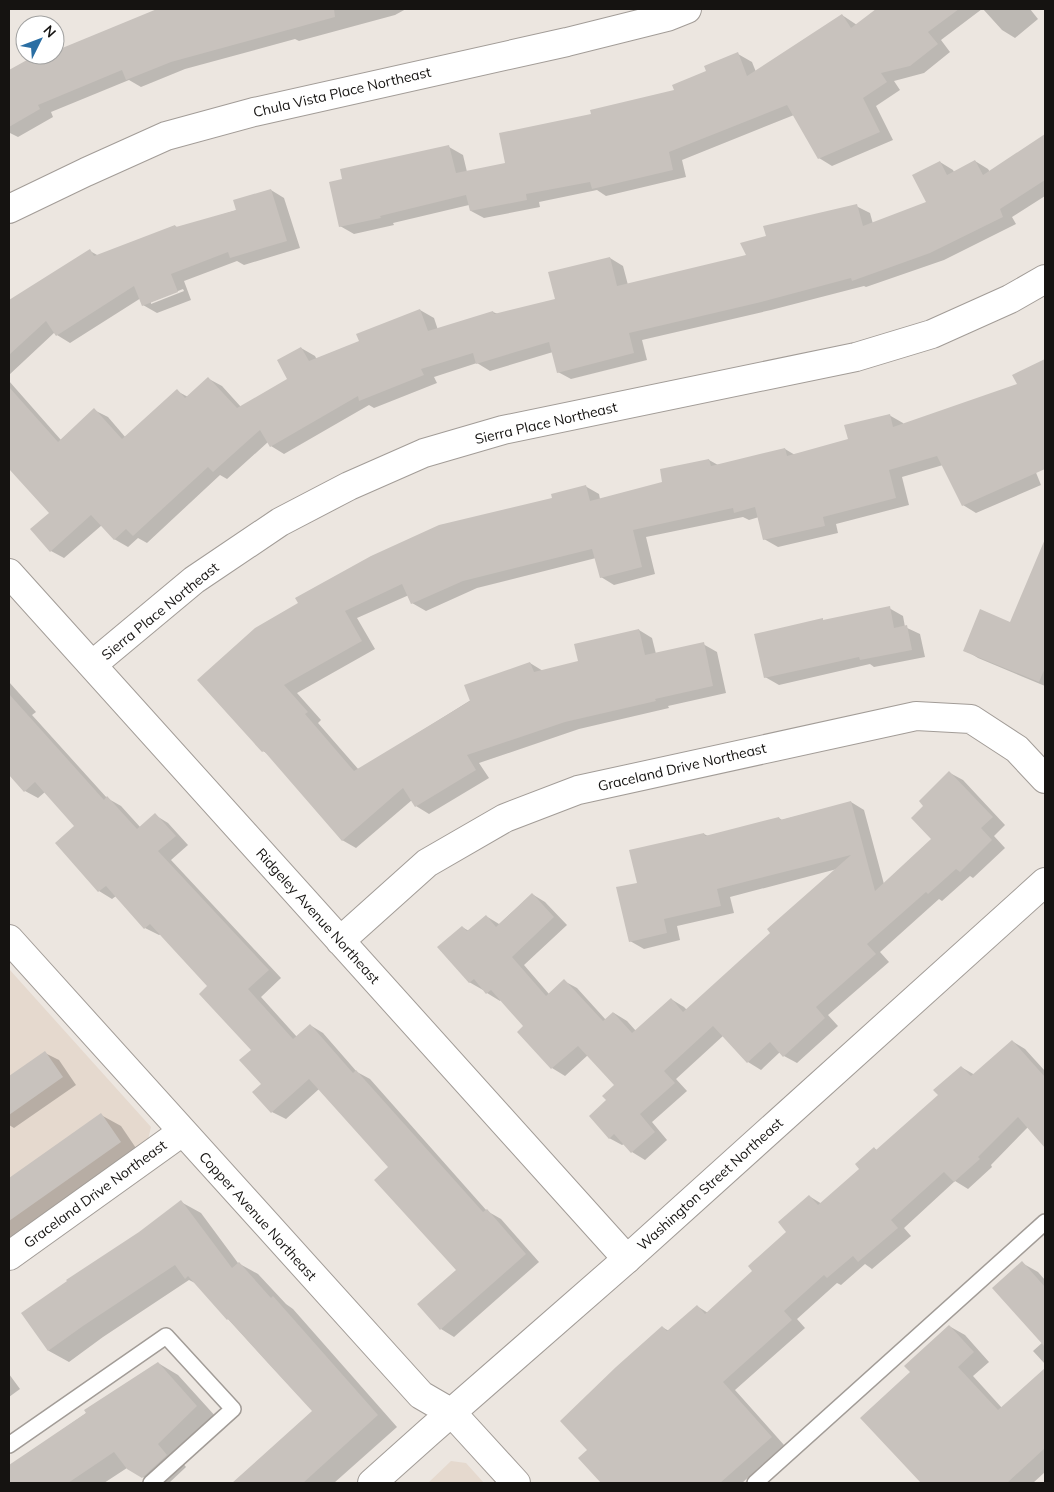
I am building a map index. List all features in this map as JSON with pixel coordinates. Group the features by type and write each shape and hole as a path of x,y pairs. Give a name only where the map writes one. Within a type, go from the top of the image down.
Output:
{"street":[{"name":"Chula Vista Place Northeast","path":"9,209 166,136 254,112 594,35 667,17 687,9"},
{"name":"Sierra Place Northeast","path":"92,666 194,580 280,522 349,486 424,454 503,430 856,357 932,334 1010,299 1045,279"},
{"name":"Ridgeley Avenue Northeast","path":"9,573 627,1259"},
{"name":"Graceland Drive Northeast","path":"340,940 427,863 505,818 578,790 916,716 971,720 1018,749 1045,779"},
{"name":"Washington Street Northeast","path":"372,1483 627,1259 1045,882"},
{"name":"Copper Avenue Northeast","path":"9,939 421,1395 452,1413 516,1483"},
{"name":"Graceland Drive Northeast","path":"9,1256 182,1132"}],"lane":[{"path":"755,1483 1045,1222"},
{"path":"9,1445 166,1336 233,1409 151,1483"}],"shaded area":[{"path":"9,969 151,1127 146,1148 9,1244"},
{"path":"451,1461 466,1463 484,1483 428,1483"}],"building":[{"path":"157,9 334,9 335,17 171,62 126,80 122,70 38,105 40,109 9,127 9,70 18,65 65,65 65,47"},
{"path":"876,9 959,9 928,32 938,44 910,66 881,73 887,82 863,98 880,132 818,159 787,105 669,152 673,170 592,189 590,182 526,194 527,200 470,211 466,195 380,216 381,218 339,227 329,182 342,179 340,169 449,145 456,173 505,163 499,133 591,114 590,110 674,90 672,85 706,71 704,66 738,52 747,76 842,14 851,28"},
{"path":"1045,134 1045,180 1000,209 1003,217 930,253 852,281 851,278 757,303 629,333 634,353 557,373 549,342 476,364 473,353 421,369 424,375 359,401 358,396 270,447 260,430 213,472 208,467 133,536 126,529 114,540 91,515 50,552 30,529 49,513 9,469 9,387 58,442 94,408 122,439 177,389 185,398 208,377 237,408 287,379 277,360 301,347 309,361 359,341 356,334 420,309 428,331 493,311 494,314 555,299 548,272 610,257 617,286 746,255 740,243 766,236 763,226 857,204 863,226 926,202 912,175 940,161 947,175 975,160 983,175"},
{"path":"271,189 287,241 230,258 228,252 171,274 178,292 142,306 134,286 56,336 46,321 9,355 9,300 90,249 94,256 175,225 176,227 236,210 233,200"},
{"path":"1045,359 1045,469 962,506 937,456 889,470 896,498 823,517 825,526 763,540 755,507 734,513 733,508 633,530 642,567 600,578 592,549 463,581 411,604 402,584 345,611 362,641 284,685 308,712 305,714 354,771 470,701 464,685 530,662 534,672 578,661 574,644 639,629 645,655 704,642 713,686 565,722 467,755 476,770 415,807 403,788 342,841 264,751 262,752 197,680 255,628 298,603 295,598 371,556 439,525 552,498 551,494 586,485 590,501 662,482 660,469 709,459 711,466 785,448 787,456 848,439 844,425 890,414 893,427 1017,384 1012,375"},
{"path":"1045,539 1045,668 1039,682 963,651 980,609 1010,622"},
{"path":"890,606 894,628 907,625 912,650 860,660 859,657 764,678 754,634 823,618 823,620"},
{"path":"9,694 104,800 107,796 137,829 155,813 176,836 158,851 269,970 248,989 293,1039 310,1024 353,1073 356,1070 483,1212 487,1209 526,1254 440,1330 417,1304 456,1270 374,1180 388,1167 309,1079 271,1113 252,1092 261,1084 239,1060 251,1050 199,994 207,986 150,924 144,929 106,886 98,892 55,843 74,826 35,782 24,792 9,775"},
{"path":"949,771 993,817 981,828 992,840 960,872 956,869 928,894 926,892 867,944 876,954 816,1007 825,1018 783,1057 770,1042 747,1063 713,1026 664,1071 675,1083 640,1114 655,1132 631,1153 614,1134 609,1139 589,1116 606,1100 602,1096 614,1085 578,1046 551,1069 517,1032 523,1026 491,990 486,994 474,979 469,983 437,947 462,926 467,931 486,915 496,927 532,893 554,917 512,957 546,996 564,979 603,1021 613,1012 632,1033 671,998 683,1012 770,933 767,929 851,855 717,889 721,906 664,919 667,933 629,942 616,887 637,883 629,850 704,833 705,836 779,817 780,820 851,801 875,891 931,839 911,818 923,806 919,801"},
{"path":"1012,1040 1045,1077 1045,1148 1018,1117 978,1157 980,1159 954,1182 944,1172 891,1220 898,1228 858,1262 853,1256 827,1278 824,1275 784,1311 792,1320 723,1382 772,1437 720,1483 601,1483 578,1458 587,1450 560,1421 662,1326 667,1331 697,1305 705,1314 752,1271 748,1266 786,1232 778,1222 809,1195 818,1205 859,1169 855,1164 874,1147 876,1150 938,1095 933,1090 961,1066 971,1076"},
{"path":"45,1051 63,1077 9,1115 9,1076"},
{"path":"101,1113 121,1142 9,1221 9,1178"},
{"path":"181,1200 232,1268 239,1262 271,1298 273,1296 378,1415 303,1483 232,1483 312,1411 188,1276 185,1279 175,1265 48,1351 21,1313 66,1280 139,1232"},
{"path":"1022,1261 1045,1287 1045,1347 992,1288"},
{"path":"949,1325 974,1352 958,1367 998,1410 1045,1368 1045,1448 1007,1483 921,1483 860,1418 910,1372 904,1366"},
{"path":"158,1362 197,1406 158,1444 167,1455 142,1478 127,1469 114,1452 68,1483 9,1483 9,1465 86,1413 84,1410"}]}
